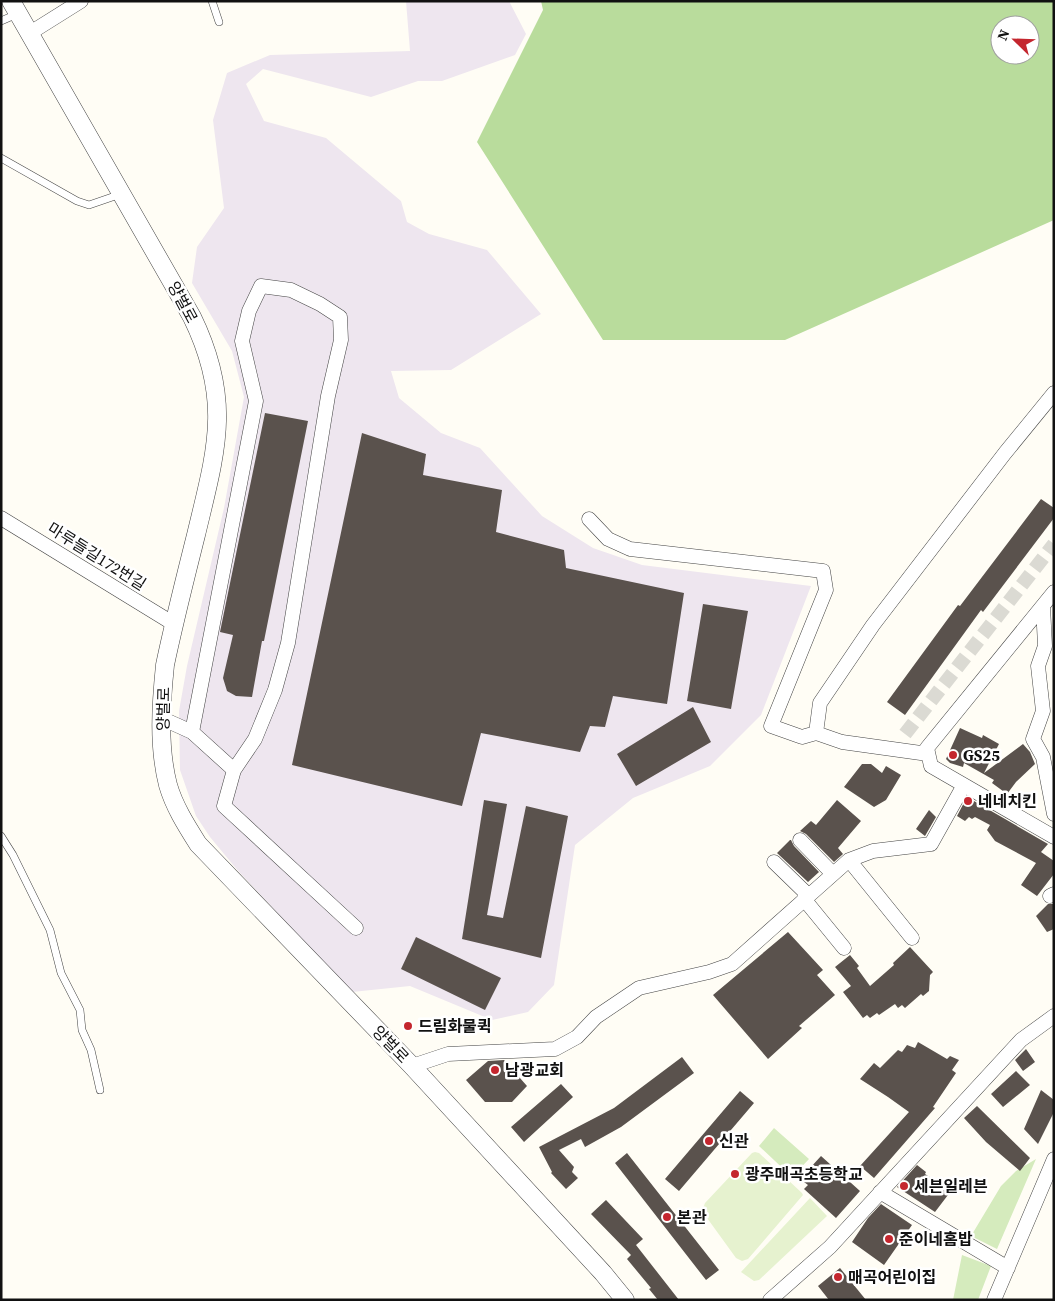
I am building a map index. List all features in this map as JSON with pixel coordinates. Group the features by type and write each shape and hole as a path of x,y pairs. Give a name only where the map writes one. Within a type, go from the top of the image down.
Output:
{"street":[{"path":"30,33 81,1"},
{"name":"양벌로","path":"14,8 177,290 202,337 209,358 217,395 217,435 214,459 164,665 161,718 163,759 168,786 180,814 198,844 412,1066 603,1272 625,1300"},
{"path":"192,732 256,401 242,342 249,311 261,286 290,290 320,304 340,317 341,340 328,396 288,643 275,690 255,739 234,770 224,806 356,928"},
{"path":"816,733 820,702 873,625 1005,453 1054,393"},
{"name":"마루들길172번길","path":"1,518 174,624"},
{"path":"589,519 608,539 630,549 823,571 826,590 771,726 802,737 816,733 842,742 928,754"},
{"path":"1054,592 927,748 931,766 1054,837"},
{"path":"1043,606 1045,646 1038,666 1043,711 1033,739 1043,757 1054,814"},
{"path":"161,718 192,732 234,770"},
{"path":"412,1066 448,1054 555,1049 577,1037 596,1017 639,988 709,972 732,964 849,860 873,851 931,844 964,785"},
{"path":"800,840 833,874"},
{"path":"849,860 912,938"},
{"path":"774,862 806,897 844,948"},
{"path":"770,1300 830,1247 1021,1040 1054,1016"},
{"path":"994,1300 1054,1159"},
{"path":"880,1192 1008,1268"}],"lane":[{"path":"212,1 220,22"},
{"path":"1,21 14,8"},
{"path":"1,158 77,201 89,205 122,194"},
{"path":"1,836 13,854 50,930 60,973 80,1010 82,1030 91,1050 100,1090"}],"shaded area":[{"path":"406,1 509,1 526,34 515,55 442,81 418,81 371,97 263,69 246,84 264,121 326,138 401,201 407,222 429,234 487,250 541,314 451,370 391,371 399,398 441,433 480,448 542,516 593,548 642,565 811,586 761,715 710,766 633,798 575,845 554,985 528,1012 492,1020 410,986 352,992 239,872 210,837 196,816 180,770 179,711 187,666 224,508 244,397 232,351 192,283 197,247 224,208 213,120 227,73 270,55 410,51"}],"green space":[{"path":"541,1 1054,1 1054,220 785,340 603,340 477,142 543,10"},
{"path":"774,1128 809,1159 792,1177 759,1146"},
{"path":"755,1152 759,1153 803,1195 748,1259 742,1261 736,1258 702,1211 705,1203"},
{"path":"1036,1159 997,1249 971,1236 1001,1186 1016,1171"},
{"path":"810,1198 827,1216 759,1280 754,1281 741,1272"},
{"path":"962,1255 991,1266 978,1300 953,1300"}],"building":[{"path":"265,413 308,421 252,697 236,696 227,691 223,678 233,635 220,632"},
{"path":"362,433 426,454 423,475 502,490 496,532 564,550 566,568 684,593 667,704 613,696 605,727 590,726 580,752 481,733 462,806 292,765"},
{"path":"1041,499 1054,508 1054,518 983,612 981,610 905,715 887,702 958,605 960,606"},
{"path":"703,604 748,611 731,709 687,701"},
{"path":"693,707 711,742 636,786 617,754"},
{"path":"960,728 982,738 983,735 999,744 984,773 1023,744 1030,752 1035,764 1016,782 1007,794 992,783 994,780 964,763 963,767 950,763 946,759"},
{"path":"862,764 871,764 882,773 886,766 901,775 886,800 874,807 844,787"},
{"path":"967,797 1048,844 1041,852 1054,861 1054,874 1037,896 1021,885 1036,863 995,841 987,830 990,825 975,817 972,819 969,817 965,821 957,816"},
{"path":"484,800 507,804 487,915 503,918 526,806 568,816 541,958 462,939"},
{"path":"837,800 861,821 838,848 843,854 834,862 806,834 800,831 811,821 816,825"},
{"path":"929,810 936,817 925,836 916,829"},
{"path":"790,840 819,872 808,882 777,853"},
{"path":"1048,904 1054,904 1054,929 1047,932 1036,916"},
{"path":"788,932 823,970 817,975 835,995 799,1026 802,1028 768,1059 713,995"},
{"path":"416,937 501,978 485,1010 401,969"},
{"path":"910,947 933,972 930,975 929,991 923,996 921,994 905,1008 902,1005 898,1008 895,1004 879,1015 877,1013 870,1018 867,1015 863,1018 843,992 851,986 835,967 850,955 859,966 857,968 870,986 894,965 893,963"},
{"path":"918,1042 947,1059 950,1056 959,1060 952,1070 956,1073 933,1107 935,1108 874,1178 860,1166 909,1112 860,1079 874,1063 880,1068 898,1050 902,1052 907,1045 915,1048"},
{"path":"1026,1049 1035,1062 1023,1071 1015,1060"},
{"path":"682,1057 694,1073 621,1127 585,1147 581,1139 559,1150 574,1167 572,1172 578,1178 566,1189 551,1173 539,1147 614,1108"},
{"name":"남광교회","path":"504,1060 527,1086 512,1102 485,1102 466,1080 488,1061"},
{"path":"1016,1071 1030,1085 1003,1107 991,1094"},
{"path":"561,1084 573,1097 524,1142 511,1127"},
{"path":"1041,1090 1054,1100 1054,1112 1038,1144 1024,1129"},
{"name":"신관","path":"740,1091 754,1103 679,1191 665,1179"},
{"path":"977,1106 1030,1158 1020,1171 986,1142 964,1118"},
{"name":"본관","path":"627,1153 719,1270 706,1280 615,1163"},
{"path":"821,1156 860,1191 836,1218 804,1189 808,1185 800,1179"},
{"path":"917,1165 926,1172 925,1174 951,1191 935,1212 897,1187"},
{"path":"606,1200 643,1239 636,1245 679,1300 658,1300 649,1289 651,1288 627,1259 631,1255 591,1214"},
{"path":"881,1204 912,1225 884,1265 852,1242 868,1218"},
{"name":"매곡어린이집","path":"840,1268 866,1300 829,1300 818,1286"}],"tunnel":[{"path":"905,734 1054,544"}],"place":[{"name":"GS25","path":"953,755"},
{"name":"네네치킨","path":"968,801"},
{"name":"드림화물퀵","path":"408,1026"},
{"name":"남광교회","path":"495,1070"},
{"name":"신관","path":"709,1141"},
{"name":"광주매곡초등학교","path":"735,1174"},
{"name":"세븐일레븐","path":"904,1186"},
{"name":"본관","path":"667,1217"},
{"name":"준이네홈밥","path":"889,1239"},
{"name":"매곡어린이집","path":"838,1277"}]}
